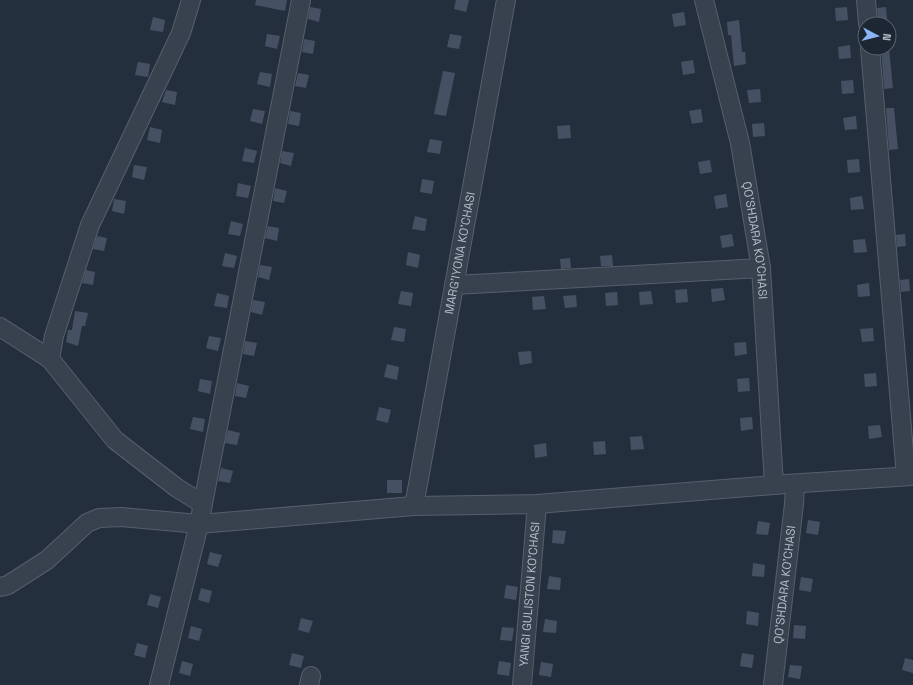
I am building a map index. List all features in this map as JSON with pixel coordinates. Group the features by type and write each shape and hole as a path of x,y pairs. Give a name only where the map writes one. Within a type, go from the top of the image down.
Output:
{"street":[{"path":"50,358 54,336 90,225 181,33 191,0"},
{"path":"159,685 199,524 301,0"},
{"name":"MARG'IYONA KO'CHASI","path":"414,506 506,0"},
{"name":"QO'SHDARA KO'CHASI","path":"704,0 740,143 761,268 774,486"},
{"path":"866,0 867,16"},
{"path":"0,587 8,585 47,560 87,523 99,518 121,517 199,524 414,506 537,504 909,476 871,56"},
{"path":"454,285 761,268"},
{"path":"0,327 50,358 115,440 177,488 203,504"},
{"name":"QO'SHDARA KO'CHASI","path":"772,685 794,504 795,484"},
{"name":"YANGI GULISTON KO'CHASI","path":"522,685 537,504"}],"building":[{"path":"256,0 287,0 285,11 255,5"},
{"path":"456,0 469,0 466,12 454,9"},
{"path":"310,7 321,9 319,22 308,19"},
{"path":"847,7 848,20 836,21 835,8"},
{"path":"886,7 887,16 878,16 877,8"},
{"path":"684,12 686,25 674,27 672,14"},
{"path":"153,17 165,20 163,32 150,30"},
{"path":"739,20 742,52 745,52 746,64 734,66 731,35 728,35 727,22"},
{"path":"267,34 280,36 277,49 265,46"},
{"path":"450,34 462,36 459,49 447,47"},
{"path":"304,39 315,41 313,54 302,52"},
{"path":"850,45 851,58 839,59 838,47"},
{"path":"882,56 890,56 893,88 884,89"},
{"path":"693,60 695,73 683,75 681,62"},
{"path":"138,62 150,64 148,77 135,75"},
{"path":"443,71 455,73 446,116 434,114"},
{"path":"260,72 272,74 270,87 257,84"},
{"path":"298,73 309,75 306,88 295,86"},
{"path":"853,80 854,93 842,94 841,81"},
{"path":"760,89 761,102 749,103 747,90"},
{"path":"166,90 177,92 175,105 162,102"},
{"path":"886,108 894,108 898,149 889,150"},
{"path":"253,109 265,111 262,124 250,121"},
{"path":"701,109 703,122 692,124 689,111"},
{"path":"290,111 301,113 299,126 288,124"},
{"path":"856,116 857,129 845,130 843,118"},
{"path":"764,123 765,136 753,137 752,124"},
{"path":"570,125 571,138 558,139 557,126"},
{"path":"150,127 162,130 160,143 147,140"},
{"path":"430,139 442,141 440,154 427,152"},
{"path":"245,148 257,151 254,163 242,161"},
{"path":"282,151 294,153 291,166 280,163"},
{"path":"859,159 860,172 848,173 847,160"},
{"path":"710,160 712,172 700,174 698,162"},
{"path":"134,165 147,167 144,180 132,177"},
{"path":"422,179 434,181 432,194 420,192"},
{"path":"238,183 251,186 248,198 236,196"},
{"path":"275,188 287,191 284,203 273,201"},
{"path":"726,194 728,207 716,209 714,196"},
{"path":"862,196 864,209 851,210 850,198"},
{"path":"114,199 126,201 124,214 112,211"},
{"path":"415,216 427,219 425,231 412,229"},
{"path":"231,221 243,224 240,236 228,234"},
{"path":"268,226 279,228 277,241 265,238"},
{"path":"732,234 734,246 722,248 720,236"},
{"path":"905,234 906,246 897,247 896,235"},
{"path":"97,236 107,238 104,251 93,249"},
{"path":"865,239 867,252 854,253 853,240"},
{"path":"408,252 420,255 418,268 406,265"},
{"path":"225,253 237,256 234,268 222,266"},
{"path":"612,255 613,266 601,266 600,256"},
{"path":"570,258 571,268 561,269 560,259"},
{"path":"260,265 272,267 269,280 258,277"},
{"path":"86,270 95,272 93,285 82,283"},
{"path":"909,279 910,291 901,292 900,280"},
{"path":"869,283 870,296 858,297 857,285"},
{"path":"723,288 725,300 712,302 711,289"},
{"path":"687,289 688,302 676,303 675,290"},
{"path":"401,291 413,293 411,306 398,304"},
{"path":"651,291 653,304 640,305 639,292"},
{"path":"617,292 618,305 606,306 605,293"},
{"path":"217,293 229,296 227,308 214,306"},
{"path":"576,295 577,307 565,308 563,296"},
{"path":"544,296 546,309 533,310 532,297"},
{"path":"253,300 265,302 262,315 251,312"},
{"path":"75,311 88,313 85,326 82,326 78,346 66,342 68,330 72,330"},
{"path":"394,327 406,329 404,342 391,340"},
{"path":"873,328 874,341 862,342 860,329"},
{"path":"209,336 221,338 218,351 206,348"},
{"path":"245,341 257,343 254,356 243,354"},
{"path":"746,342 747,354 735,356 734,343"},
{"path":"531,351 532,363 520,365 518,352"},
{"path":"387,364 399,367 397,380 384,377"},
{"path":"876,373 877,386 865,387 864,374"},
{"path":"749,378 750,391 738,392 737,379"},
{"path":"200,379 212,381 210,394 198,391"},
{"path":"237,383 249,386 246,398 235,396"},
{"path":"379,407 391,410 388,423 376,420"},
{"path":"193,417 205,419 203,432 190,429"},
{"path":"752,417 753,429 741,431 740,418"},
{"path":"880,425 882,437 869,439 868,426"},
{"path":"228,430 240,433 237,445 225,443"},
{"path":"642,436 644,449 631,450 630,437"},
{"path":"605,441 606,454 594,455 593,442"},
{"path":"546,443 547,456 535,458 534,445"},
{"path":"221,468 233,471 230,483 218,481"},
{"path":"387,480 402,480 402,493 387,493"},
{"path":"808,520 820,522 818,535 806,533"},
{"path":"758,521 770,523 768,535 756,534"},
{"path":"553,530 566,531 564,544 552,543"},
{"path":"210,552 222,555 218,567 207,564"},
{"path":"753,563 765,565 764,577 752,576"},
{"path":"549,576 561,578 560,590 547,589"},
{"path":"801,577 813,579 811,592 799,590"},
{"path":"506,585 518,587 516,600 504,598"},
{"path":"201,588 212,591 209,603 198,600"},
{"path":"150,594 161,597 158,608 147,605"},
{"path":"747,611 759,613 758,626 746,624"},
{"path":"301,618 313,621 309,633 298,630"},
{"path":"545,619 557,621 556,633 543,632"},
{"path":"794,625 806,626 805,639 793,638"},
{"path":"191,626 202,629 199,641 188,638"},
{"path":"502,627 514,628 512,641 500,640"},
{"path":"137,643 148,646 145,658 134,655"},
{"path":"292,653 304,656 301,668 289,665"},
{"path":"742,653 754,655 752,668 740,666"},
{"path":"905,658 913,660 913,673 902,670"},
{"path":"182,661 193,664 190,676 179,673"},
{"path":"499,661 511,663 509,676 497,674"},
{"path":"541,662 553,664 551,677 539,675"},
{"path":"790,665 802,666 800,679 788,677"}]}
